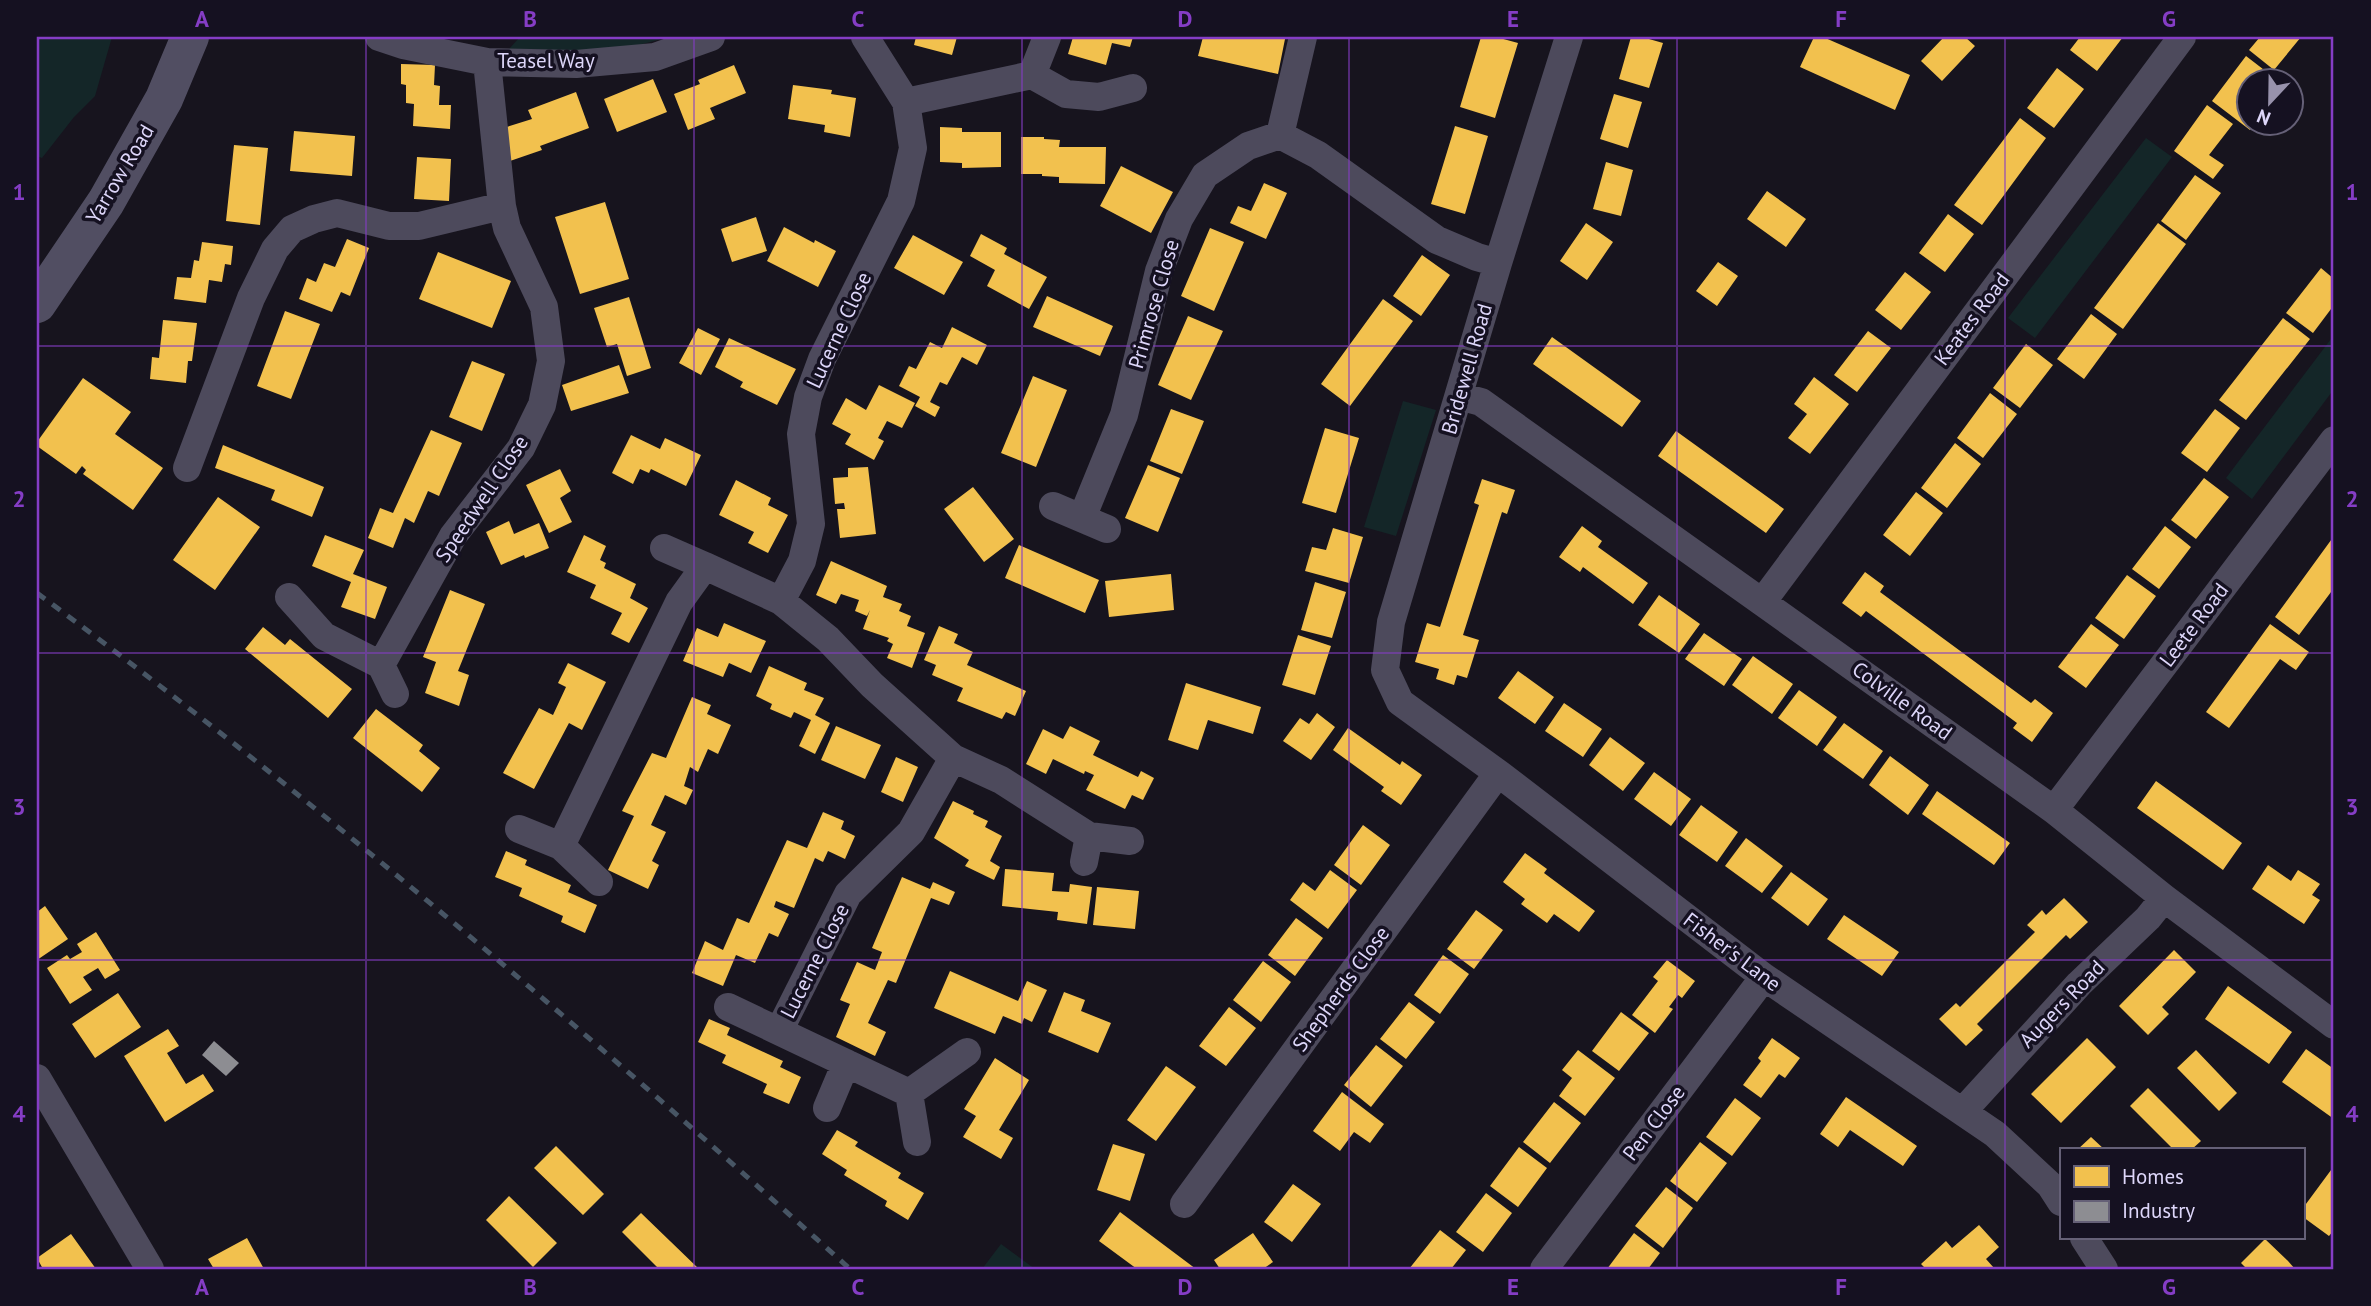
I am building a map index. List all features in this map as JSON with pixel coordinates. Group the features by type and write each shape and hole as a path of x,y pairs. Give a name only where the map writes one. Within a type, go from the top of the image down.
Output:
{"street":[{"name":"Yarrow Road","path":"37,304 106,202 164,99 190,37"},
{"name":"Teasel Way","path":"379,37 403,45 487,61 576,64 655,57 711,37"},
{"name":"Lucerne Close","path":"781,601 802,561 811,524 801,434 808,397 822,359 901,201 914,148 906,102 865,37"},
{"path":"1032,75 1047,37"},
{"path":"1303,37 1280,135 1318,155 1437,240 1498,263"},
{"name":"Bridewell Road","path":"1400,702 1385,670 1391,622 1498,263 1569,37"},
{"name":"Keates Road","path":"1763,601 2182,37"},
{"name":"Speedwell Close","path":"381,665 453,536 521,448 542,405 551,360 544,307 507,228 502,206 487,61"},
{"path":"906,102 1032,75 1066,94 1099,97 1133,88"},
{"name":"Primrose Close","path":"1053,506 1095,524 1159,271 1179,219 1205,175 1248,146 1280,135"},
{"path":"187,468 251,298 275,249 292,229 314,219 337,214 389,226 419,226 502,206"},
{"name":"Colville Road","path":"1459,396 1481,402 2054,810 2164,898 2334,1025"},
{"name":"Leete Road","path":"2054,810 2334,440"},
{"path":"664,548 781,601 828,639 872,685 953,758 1001,780 1086,849 1130,841"},
{"path":"561,846 679,602 705,566"},
{"path":"289,597 324,636 381,665 394,694"},
{"name":"Fisher's Lane","path":"1400,702 1499,773 1764,977 1995,1134 2050,1185 2060,1200"},
{"name":"Lucerne Close","path":"779,1031 848,894 911,832 953,758"},
{"name":"Shepherds Close","path":"1184,1204 1499,773"},
{"path":"519,829 561,846 599,882"},
{"name":"Augers Road","path":"1963,1111 2079,984 2148,918 2164,898"},
{"name":"Pen Close","path":"1544,1269 1764,977"},
{"name":"Lucerne Close","path":"728,1006 909,1093"},
{"path":"917,1142 909,1093 967,1052"},
{"path":"827,1108 846,1063"},
{"path":"37,1078 150,1269"},
{"path":"2085,1240 2104,1269"}],"shaded area":[{"path":"37,37 112,37 95,96 74,117 42,158 37,156"},
{"path":"669,37 639,45 592,51 509,49 519,38"},
{"path":"2146,138 2172,157 2035,338 2008,318"},
{"path":"2334,335 2334,389 2252,499 2226,478"},
{"path":"1403,401 1436,410 1396,536 1364,527"},
{"path":"1001,1244 1035,1269 982,1269"}],"building: Homes":[{"path":"916,37 957,37 952,55 914,45"},
{"path":"1073,37 1133,37 1130,47 1112,43 1106,65 1068,54"},
{"path":"1203,37 1285,39 1278,74 1198,56"},
{"path":"1481,37 1496,37 1518,43 1495,118 1460,107"},
{"path":"1631,37 1663,43 1649,88 1619,79"},
{"path":"1814,37 1823,37 1910,75 1895,110 1800,67"},
{"path":"1944,37 1965,37 1975,46 1942,81 1921,61"},
{"path":"2080,37 2123,37 2097,71 2070,50"},
{"path":"2260,37 2301,37 2277,66 2269,66 2249,50"},
{"path":"2246,56 2259,66 2238,66"},
{"path":"401,64 435,65 434,85 440,86 439,105 451,105 450,129 413,126 414,104 406,103 406,85 401,84"},
{"path":"734,65 746,93 710,108 715,119 688,130 674,94 700,84 698,80"},
{"path":"2057,68 2084,89 2054,128 2027,108"},
{"path":"2234,72 2234,118 2212,101"},
{"path":"653,79 667,112 617,132 604,99"},
{"path":"793,85 832,90 831,94 856,98 850,137 824,132 825,125 788,119"},
{"path":"576,92 589,128 540,146 542,150 510,161 500,129 532,119 528,110"},
{"path":"1614,94 1642,102 1628,148 1600,139"},
{"path":"2207,105 2233,124 2209,155 2224,165 2213,179 2174,151"},
{"path":"2020,118 2046,138 1982,225 1954,205"},
{"path":"1455,126 1488,136 1465,214 1431,204"},
{"path":"940,127 962,128 962,132 1001,132 1001,167 962,168 962,163 940,162"},
{"path":"294,131 355,136 352,176 290,171"},
{"path":"1021,137 1060,140 1059,147 1106,147 1105,184 1059,183 1059,177 1021,174"},
{"path":"234,145 268,148 260,225 226,221"},
{"path":"417,157 451,159 449,201 414,199"},
{"path":"1606,162 1633,170 1621,216 1593,209"},
{"path":"1121,166 1173,192 1151,233 1100,206"},
{"path":"2195,175 2221,193 2186,240 2161,221"},
{"path":"1264,183 1287,193 1266,239 1230,223 1238,206 1251,211"},
{"path":"1767,191 1806,219 1786,247 1747,219"},
{"path":"605,202 629,279 580,294 555,217"},
{"path":"1948,214 1974,234 1945,272 1919,253"},
{"path":"756,217 767,251 732,262 721,229"},
{"path":"1586,223 1613,242 1587,280 1560,261"},
{"path":"2158,223 2186,244 2123,329 2094,308"},
{"path":"784,227 836,251 818,287 767,261"},
{"path":"1210,228 1244,242 1214,311 1181,296"},
{"path":"981,234 1007,248 1004,254 1047,277 1029,309 987,286 995,270 970,256"},
{"path":"913,235 963,262 944,295 894,268"},
{"path":"347,239 369,248 350,296 341,292 332,312 299,299 307,278 316,282 324,263 335,267"},
{"path":"202,242 233,246 231,265 225,264 222,282 209,280 206,303 174,299 177,277 191,278 194,260 199,261"},
{"path":"438,252 511,281 492,328 419,299"},
{"path":"1422,255 1450,275 1421,316 1393,296"},
{"path":"1718,262 1738,276 1717,306 1696,291"},
{"path":"2321,268 2334,279 2334,305 2313,333 2286,313"},
{"path":"1905,272 1931,292 1901,330 1875,310"},
{"path":"1047,296 1113,326 1100,356 1033,327"},
{"path":"629,297 651,368 627,376 617,344 607,347 594,308"},
{"path":"1383,299 1413,321 1350,406 1321,384"},
{"path":"285,311 320,324 291,399 257,386"},
{"path":"2091,314 2117,334 2084,379 2057,359"},
{"path":"1188,316 1223,331 1191,400 1158,385"},
{"path":"2283,318 2310,339 2246,420 2219,400"},
{"path":"163,320 197,323 186,383 150,379 152,357 159,358"},
{"path":"952,327 987,345 977,365 962,357 947,385 940,382 930,402 940,407 935,417 915,406 920,397 899,386 909,366 916,369 930,342 942,348"},
{"path":"698,328 720,339 701,375 679,363"},
{"path":"1868,331 1891,348 1857,392 1834,375"},
{"path":"1552,337 1641,401 1622,427 1533,364"},
{"path":"729,338 796,369 777,405 740,387 743,382 715,367"},
{"path":"2026,344 2053,365 2020,408 1993,388"},
{"path":"472,361 505,374 482,431 449,417"},
{"path":"619,365 629,393 571,411 562,385"},
{"path":"1033,376 1067,390 1036,467 1001,453"},
{"path":"1814,377 1849,404 1810,454 1788,438 1807,414 1794,404"},
{"path":"83,378 131,412 115,434 163,468 133,510 83,474 86,470 82,466 76,474 37,446 37,442"},
{"path":"879,385 915,403 902,428 887,421 878,438 884,441 874,460 845,444 851,434 832,424 846,398 866,410"},
{"path":"1990,393 2017,414 1983,458 1957,438"},
{"path":"1171,409 1204,421 1182,474 1150,461"},
{"path":"2215,409 2240,428 2207,472 2181,453"},
{"path":"1325,428 1359,438 1336,513 1302,503"},
{"path":"431,430 462,443 439,496 428,491 414,523 405,518 393,548 368,538 380,508 393,513"},
{"path":"1676,431 1784,509 1766,533 1658,456"},
{"path":"631,435 660,449 665,438 701,455 686,486 651,469 649,473 640,469 633,484 612,473"},
{"path":"1955,443 1981,464 1947,508 1921,488"},
{"path":"223,445 324,487 312,517 271,500 275,490 215,468"},
{"path":"1148,465 1180,478 1158,532 1125,518"},
{"path":"868,467 876,534 840,538 837,509 845,509 844,503 835,504 833,478 848,477 848,468"},
{"path":"560,469 571,491 560,498 572,522 549,533 526,485"},
{"path":"2204,478 2229,497 2196,539 2171,520"},
{"path":"1482,479 1515,490 1507,514 1502,512 1463,635 1479,640 1467,678 1457,675 1454,685 1436,679 1439,669 1415,662 1427,623 1440,627 1479,505 1474,503"},
{"path":"736,480 771,498 768,505 788,515 768,553 748,543 754,532 719,515"},
{"path":"973,487 1014,539 984,562 944,509"},
{"path":"1916,492 1943,513 1910,556 1883,535"},
{"path":"218,497 260,527 215,590 173,560"},
{"path":"509,521 514,534 539,523 549,548 501,565 486,532"},
{"path":"1582,526 1602,541 1598,547 1648,583 1633,604 1583,567 1580,572 1559,557"},
{"path":"2165,526 2191,547 2159,589 2132,569"},
{"path":"1333,528 1363,537 1349,583 1305,571 1312,547 1326,550"},
{"path":"325,535 364,550 353,574 387,587 375,619 341,607 351,582 312,566"},
{"path":"584,535 606,546 600,560 606,563 604,568 636,584 630,598 648,608 629,643 611,634 622,613 590,598 596,585 567,572"},
{"path":"2334,536 2334,588 2299,635 2275,617"},
{"path":"1019,545 1099,580 1085,613 1005,578"},
{"path":"831,561 887,586 883,597 902,604 899,611 911,616 907,626 925,633 912,668 887,658 893,644 887,641 889,638 863,629 870,610 867,616 855,611 859,600 841,594 836,604 816,595"},
{"path":"1865,572 1884,586 1880,592 2031,703 2035,699 2053,713 2032,742 2013,728 2017,723 1866,611 1861,617 1842,603"},
{"path":"1171,574 1174,610 1109,617 1105,581"},
{"path":"2127,575 2156,596 2124,639 2095,618"},
{"path":"1315,582 1346,592 1332,638 1301,630"},
{"path":"450,590 485,604 458,671 469,675 459,706 425,693 436,662 423,657"},
{"path":"1659,595 1700,624 1679,653 1638,625"},
{"path":"724,623 766,641 751,673 729,663 723,677 683,661 697,628 718,637"},
{"path":"2091,624 2119,645 2086,688 2058,667"},
{"path":"2270,624 2309,652 2296,670 2280,659 2229,728 2206,712"},
{"path":"939,626 958,634 954,643 973,652 967,665 1026,691 1015,716 1006,712 1002,719 957,701 963,688 932,675 936,665 924,660"},
{"path":"263,627 285,645 290,639 352,689 328,718 245,649"},
{"path":"1704,633 1742,659 1724,686 1685,659"},
{"path":"1298,635 1331,646 1315,695 1282,685"},
{"path":"1753,656 1793,684 1772,714 1732,685"},
{"path":"568,663 606,682 582,730 569,723 534,789 503,773 539,708 553,715 566,687 558,683"},
{"path":"769,666 807,683 804,690 824,698 815,715 830,723 815,754 799,746 811,720 794,712 791,718 770,709 772,704 756,696"},
{"path":"1518,671 1554,697 1535,724 1498,698"},
{"path":"1186,683 1261,707 1253,734 1208,720 1198,750 1168,740"},
{"path":"1799,690 1837,717 1817,746 1778,718"},
{"path":"692,697 711,705 707,714 731,725 718,754 708,749 698,772 690,767 684,786 693,790 686,805 665,795 651,825 666,832 652,861 659,865 648,889 608,870 634,816 622,811 652,753 666,758"},
{"path":"1564,703 1602,729 1583,757 1545,731"},
{"path":"376,709 423,745 419,751 440,768 422,792 353,738"},
{"path":"1317,713 1335,727 1311,760 1283,741 1300,718 1309,724"},
{"path":"1844,723 1883,751 1863,779 1823,750"},
{"path":"836,726 881,745 865,779 821,760"},
{"path":"1070,726 1100,741 1093,755 1138,777 1141,771 1154,778 1143,800 1132,795 1125,809 1086,790 1094,775 1085,771 1084,774 1053,759 1046,774 1026,764 1043,729 1063,739"},
{"path":"1348,728 1400,765 1402,761 1422,775 1401,805 1381,791 1384,787 1333,750"},
{"path":"1610,737 1645,763 1623,791 1589,765"},
{"path":"1890,756 1929,785 1908,815 1869,785"},
{"path":"896,757 918,767 903,802 881,792"},
{"path":"1654,772 1691,799 1671,826 1634,799"},
{"path":"2156,781 2242,843 2223,870 2137,808"},
{"path":"1937,791 2010,843 1994,865 1922,814"},
{"path":"953,801 988,821 985,827 1002,836 990,861 1000,867 994,880 965,866 969,860 934,838"},
{"path":"1701,805 1738,832 1717,862 1679,835"},
{"path":"823,812 844,821 841,829 855,836 845,859 828,851 823,862 815,858 794,908 776,901 774,907 789,914 778,937 769,933 755,963 736,955 723,986 692,973 705,941 723,950 737,918 749,923 787,840 807,848"},
{"path":"1363,825 1390,845 1361,885 1334,865"},
{"path":"1746,838 1783,866 1762,893 1725,866"},
{"path":"506,851 527,860 525,865 571,885 568,892 597,905 585,933 561,922 563,916 519,896 522,888 495,877"},
{"path":"1525,853 1547,869 1544,873 1595,911 1579,932 1554,914 1547,923 1521,904 1525,899 1503,882"},
{"path":"2268,865 2291,881 2298,870 2320,884 2312,895 2320,900 2304,924 2252,889"},
{"path":"1005,869 1054,873 1052,891 1069,892 1070,884 1092,887 1087,924 1057,920 1058,912 1002,906"},
{"path":"1330,870 1357,890 1328,929 1290,900 1303,882 1315,891"},
{"path":"1791,872 1828,899 1808,926 1771,898"},
{"path":"902,877 930,889 933,882 955,892 949,905 931,898 896,983 888,980 868,1023 886,1032 875,1056 836,1037 850,1004 840,1000 857,962 875,970 882,952 872,948"},
{"path":"1097,887 1139,891 1135,929 1093,925"},
{"path":"2064,898 2088,922 2070,939 2066,935 1977,1024 1983,1030 1966,1046 1939,1019 1956,1003 1960,1007 2035,932 2027,925 2042,910 2046,915"},
{"path":"45,906 68,939 37,960 37,912"},
{"path":"1476,910 1503,930 1474,969 1447,949"},
{"path":"1844,915 1899,952 1882,976 1827,939"},
{"path":"1296,918 1323,938 1295,976 1268,955"},
{"path":"96,932 120,970 105,979 98,968 83,977 92,990 70,1004 47,968 67,955 70,959 82,952 77,944"},
{"path":"2174,950 2196,972 2162,1007 2169,1014 2148,1035 2119,1006"},
{"path":"1443,955 1469,974 1440,1014 1414,995"},
{"path":"1667,960 1695,981 1682,998 1678,995 1669,1007 1673,1009 1655,1033 1632,1015 1658,981 1653,977"},
{"path":"1263,961 1291,982 1261,1022 1233,1000"},
{"path":"950,971 1018,1001 1027,981 1047,990 1032,1022 1024,1018 1022,1024 1003,1016 995,1034 934,1008"},
{"path":"2228,986 2292,1032 2269,1064 2205,1019"},
{"path":"1064,992 1085,1000 1081,1011 1111,1023 1098,1053 1048,1032"},
{"path":"118,993 141,1027 95,1058 72,1024"},
{"path":"1409,1002 1435,1022 1406,1059 1380,1039"},
{"path":"1229,1007 1256,1028 1226,1066 1199,1046"},
{"path":"1621,1012 1649,1033 1619,1071 1592,1051"},
{"path":"709,1019 730,1028 727,1035 783,1061 780,1067 801,1077 789,1104 763,1093 767,1084 722,1063 726,1055 698,1042"},
{"path":"168,1029 179,1046 167,1053 186,1084 203,1074 214,1091 165,1122 124,1056"},
{"path":"1772,1038 1800,1058 1785,1078 1779,1074 1761,1098 1743,1085 1761,1061 1758,1058"},
{"path":"2087,1038 2116,1067 2061,1123 2031,1094"},
{"path":"1376,1045 1403,1066 1371,1107 1344,1085"},
{"path":"2306,1049 2334,1069 2334,1119 2282,1082"},
{"path":"1578,1050 1615,1078 1585,1116 1559,1096 1572,1078 1562,1070"},
{"path":"2196,1050 2237,1093 2219,1111 2177,1068"},
{"path":"995,1058 1029,1080 999,1130 1013,1138 1001,1159 963,1137 976,1116 964,1109"},
{"path":"1166,1066 1196,1087 1156,1141 1127,1120"},
{"path":"2148,1088 2201,1141 2193,1148 2172,1148 2130,1106"},
{"path":"1342,1092 1384,1124 1370,1143 1354,1132 1340,1151 1313,1131"},
{"path":"1846,1097 1917,1146 1903,1166 1850,1130 1838,1147 1820,1134"},
{"path":"1735,1098 1761,1118 1732,1156 1706,1137"},
{"path":"1554,1102 1581,1123 1550,1163 1523,1142"},
{"path":"837,1130 858,1142 855,1146 901,1173 898,1178 924,1193 908,1220 885,1206 887,1201 844,1175 847,1170 822,1154"},
{"path":"2091,1137 2103,1148 2079,1148"},
{"path":"1700,1142 1727,1163 1697,1202 1670,1181"},
{"path":"1113,1144 1145,1154 1130,1201 1097,1190"},
{"path":"556,1146 604,1194 583,1215 534,1168"},
{"path":"1519,1147 1547,1168 1518,1207 1490,1186"},
{"path":"2334,1166 2334,1230 2329,1236 2304,1218 2304,1207"},
{"path":"1293,1184 1321,1204 1292,1242 1264,1222"},
{"path":"1666,1187 1693,1208 1663,1248 1635,1226"},
{"path":"1486,1193 1512,1213 1483,1252 1456,1232"},
{"path":"509,1196 557,1243 533,1267 486,1220"},
{"path":"1120,1212 1196,1269 1137,1269 1099,1241"},
{"path":"641,1213 699,1269 659,1269 622,1232"},
{"path":"1979,1225 1999,1247 1986,1259 1994,1268 1926,1269 1921,1264 1946,1241 1952,1248"},
{"path":"1440,1230 1466,1250 1451,1269 1409,1269"},
{"path":"1253,1233 1273,1262 1263,1269 1220,1269 1214,1260"},
{"path":"1634,1233 1660,1253 1648,1269 1607,1269"},
{"path":"71,1234 96,1269 43,1269 37,1258"},
{"path":"247,1238 264,1269 214,1269 208,1259"},
{"path":"2266,1240 2295,1269 2247,1269 2241,1263"}],"building: Industry":[{"path":"214,1041 239,1063 226,1076 202,1055"}],"railway":[{"path":"37,593 247,754 452,921 652,1093 850,1269"}]}
